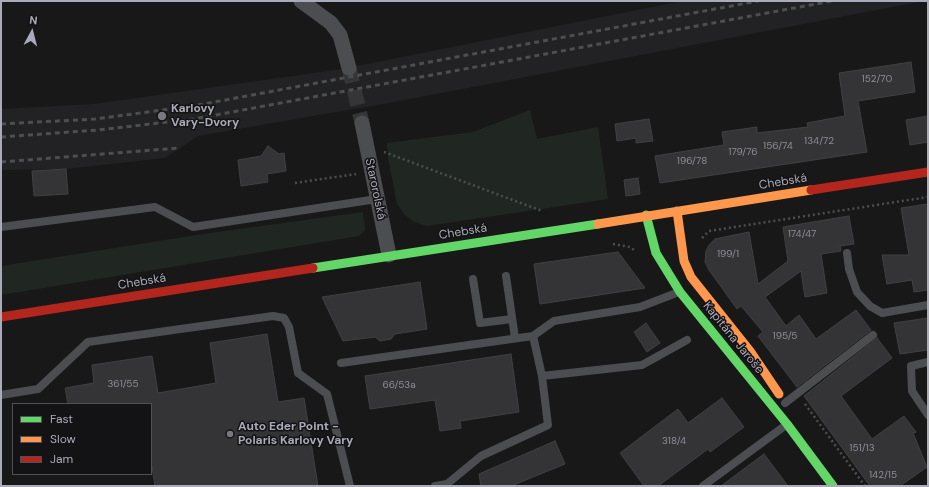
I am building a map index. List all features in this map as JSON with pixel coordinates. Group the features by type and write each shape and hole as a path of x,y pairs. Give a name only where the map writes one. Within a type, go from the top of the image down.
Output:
{"street":[{"path":"302,1 331,23 340,35 349,68"},
{"name":"Starorolská","path":"362,123 389,255"},
{"name":"Chebská","path":"1,317 389,255 928,172"},
{"name":"Kapitána Jaroše","path":"677,211 684,261 691,277 750,351 785,403 819,466"},
{"name":"Kapitána Jaroše","path":"646,215 656,253 680,292 787,424 834,486"}],"lane":[{"path":"1,227 155,207 193,228 377,199"},
{"path":"847,252 849,269 858,292 870,306 882,313 928,305"},
{"path":"506,276 515,338"},
{"path":"473,279 480,322 512,319"},
{"path":"341,363 533,336 554,321 640,307 680,292"},
{"path":"1,395 38,389 88,342 273,316 284,318 289,327 298,373 327,394 350,486"},
{"path":"434,486 447,484 481,456 548,425 542,376 533,336"},
{"path":"785,403 873,336"},
{"path":"542,376 642,365 687,340"},
{"path":"928,362 911,366 912,391 928,415"},
{"path":"703,486 787,424"}],"path":[{"path":"383,151 546,213"},
{"path":"295,183 358,174"},
{"path":"699,241 709,231 928,197"}],"shaded area":[{"path":"682,1 924,1 389,103 198,136 165,158 66,169 1,170 1,109 94,104 342,69"},
{"path":"530,110 537,139 598,127 608,199 427,226 414,222 405,215 397,204 388,158 387,143 473,132"},
{"path":"363,212 365,230 359,236 1,295 1,266 203,234"}],"building":[{"path":"911,62 915,92 858,101 867,152 660,183 655,156 724,145 722,132 757,127 757,133 808,127 807,123 845,116 839,73"},
{"path":"928,116 928,142 910,145 906,120"},
{"path":"649,119 653,141 636,143 636,138 617,141 615,124"},
{"path":"268,146 279,154 284,153 286,171 267,174 268,182 241,186 238,160 261,156"},
{"path":"66,169 68,194 34,196 32,171"},
{"path":"638,178 640,194 626,196 624,180"},
{"path":"928,204 928,290 914,292 912,280 887,284 882,255 909,255 901,208"},
{"path":"849,216 854,244 840,246 841,251 821,254 827,293 805,297 801,271 765,297 786,326 799,315 816,339 856,310 871,330 797,387 758,336 763,332 741,306 737,309 709,270 705,262 706,251 715,239 749,232 758,284 788,261 783,227"},
{"path":"618,252 645,288 540,304 534,264"},
{"path":"420,282 427,329 395,334 391,339 380,341 375,337 343,341 322,297"},
{"path":"928,318 928,350 900,354 894,323"},
{"path":"646,323 660,343 647,352 634,332"},
{"name":"Auto Eder Point - Polaris Karlovy Vary","path":"267,334 278,402 304,398 318,486 155,486 152,466 152,403 68,403 65,388 94,383 92,365 152,356 158,393 216,383 210,343"},
{"path":"877,338 892,358 841,396 872,439 904,416 916,432 913,433 927,467 900,486 870,486 804,396"},
{"path":"511,354 519,412 460,421 461,428 440,431 435,400 370,409 365,376"},
{"path":"722,398 744,427 710,452 708,449 658,486 644,486 620,453 678,409 688,423"},
{"path":"555,441 565,464 511,486 481,486 479,474"},
{"path":"764,454 788,486 721,486"}],"tunnel":[{"path":"349,68 362,123"}],"railway":[{"path":"1,124 95,119 193,106 758,1"},
{"path":"1,137 98,130 194,119 832,1"},
{"path":"1,162 179,148"}],"traffic: fast":[{"path":"646,215 656,253 680,292 787,424 833,486"},
{"path":"313,268 598,224"}],"traffic: slow":[{"path":"598,224 811,190"},
{"path":"677,211 684,261 691,277 750,351 779,394"}],"traffic: jam":[{"path":"811,190 928,172"},
{"path":"1,317 313,268"}],"place":[{"name":"Karlovy Vary-Dvory","path":"162,116"},
{"name":"Auto Eder Point - Polaris Karlovy Vary","path":"230,434"}]}
